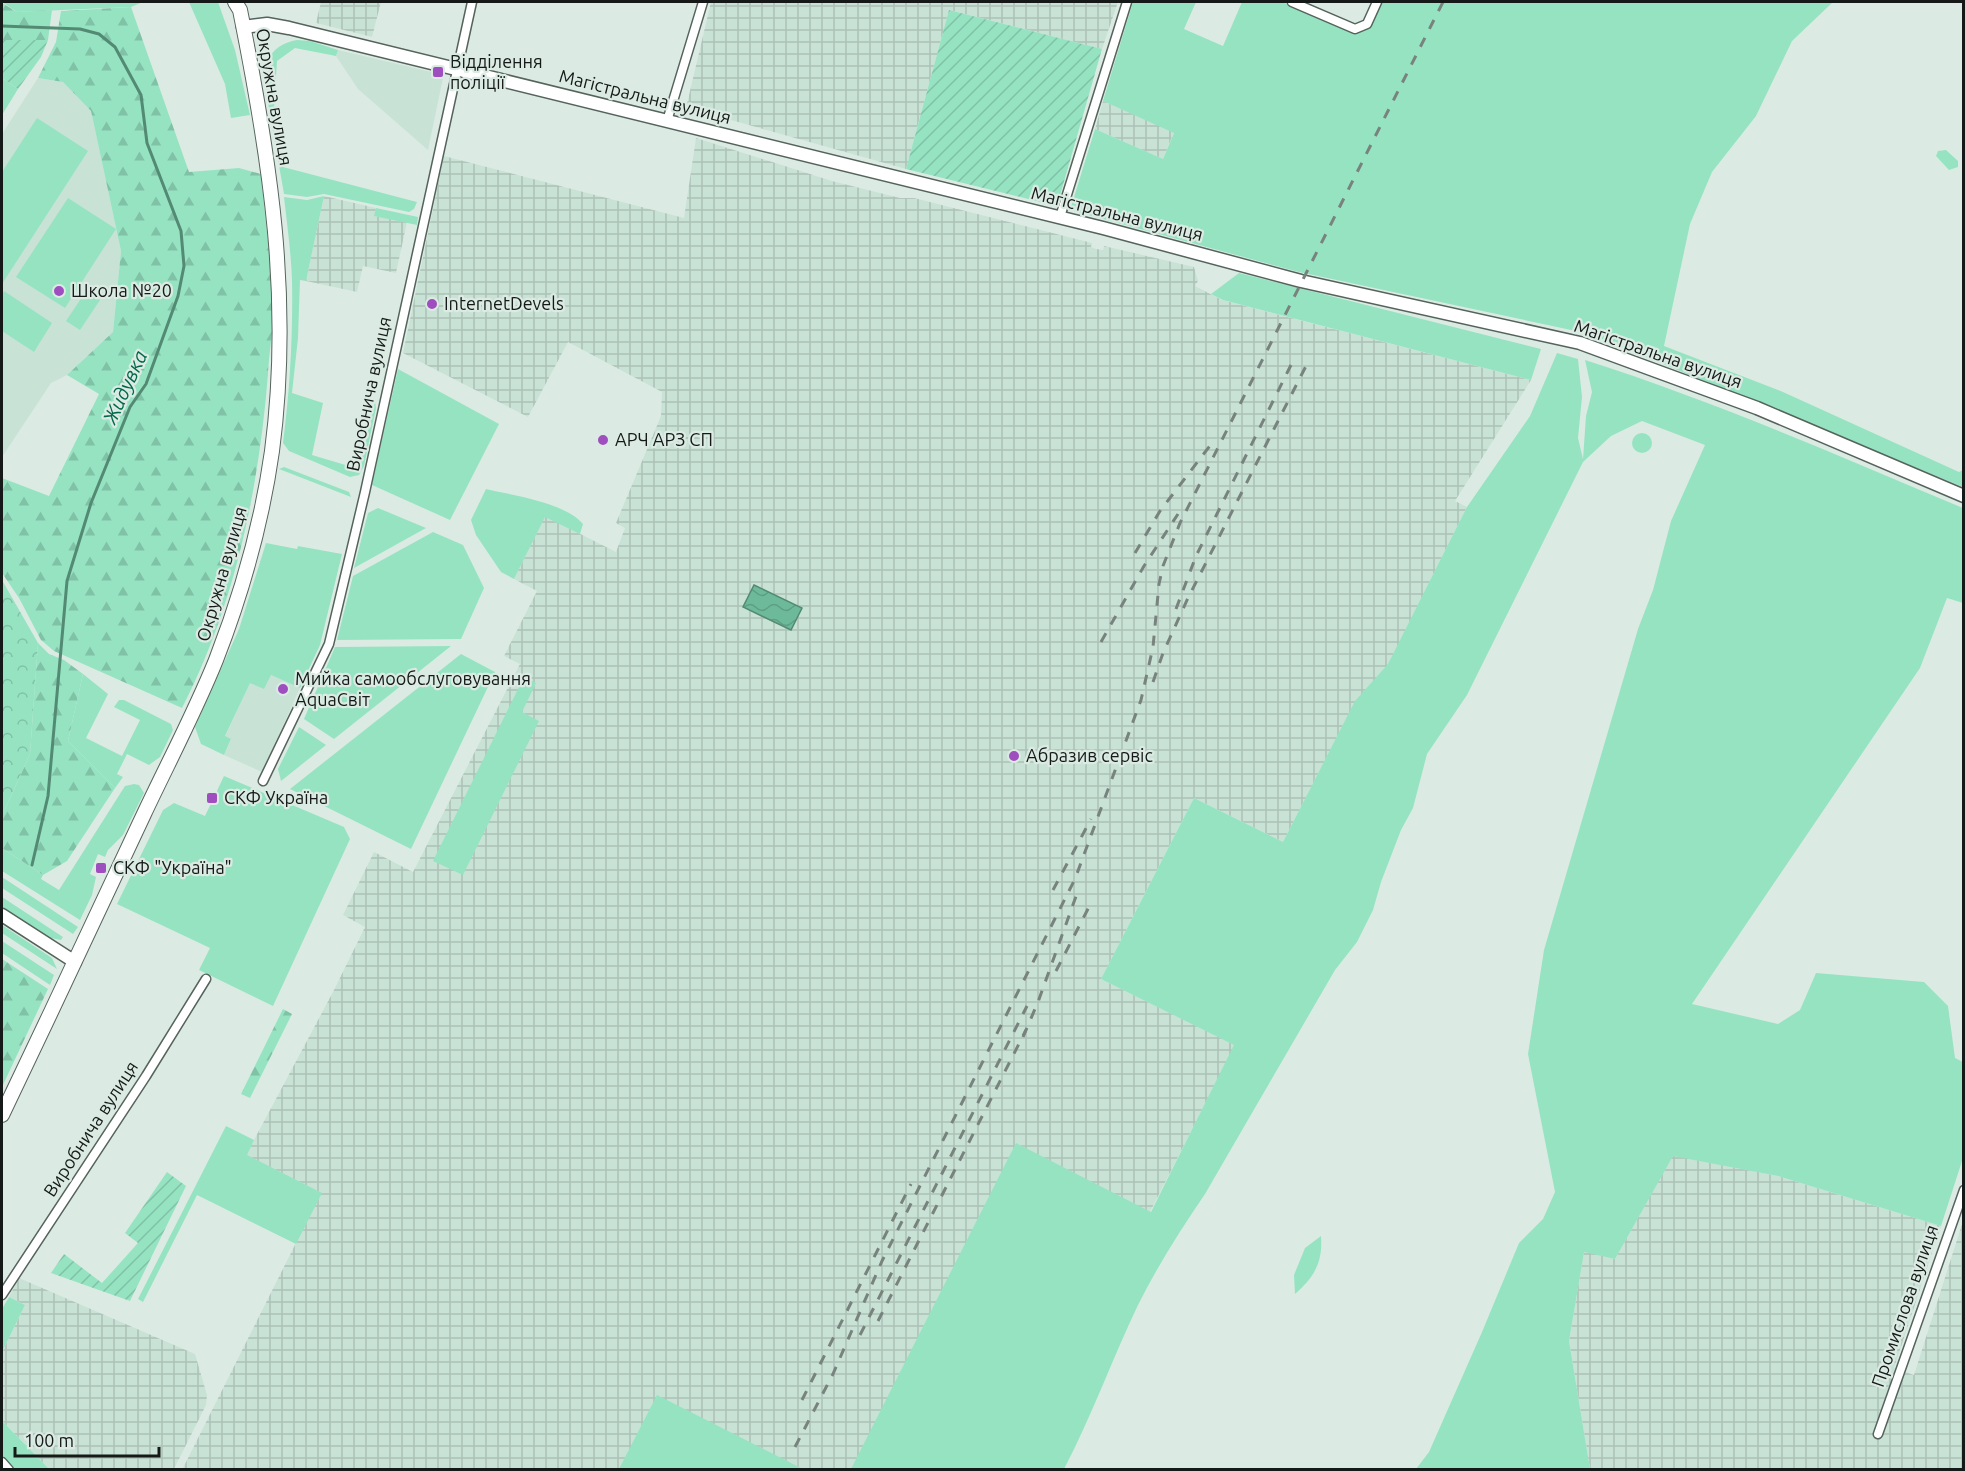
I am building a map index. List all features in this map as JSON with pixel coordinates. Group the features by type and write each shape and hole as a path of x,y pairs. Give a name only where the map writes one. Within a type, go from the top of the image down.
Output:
{"main road":[{"name":"Окружна вулиця","path":"2,1115 215,661 253,546 266,488 278,391 279,275 270,177 260,111 240,10 235,2"}],"street":[{"name":"Виробнича вулиця","path":"264,781 329,644 365,492 472,2"},
{"path":"667,121 703,2"},
{"path":"1060,218 1127,2"},
{"path":"1292,2 1355,29 1367,24 1377,2"},
{"name":"Магістральна вулиця","path":"243,27 267,24 1060,218 1301,281 1580,343 1756,408 1964,495"},
{"path":"2,915 75,962"},
{"name":"Виробнича вулиця","path":"2,1295 146,1076 206,979"},
{"name":"Промислова вулиця","path":"1878,1434 1964,1190"},
{"path":"2,1462 9,1470"}],"shaded area":[{"path":"321,2 381,2 372,37 316,23"},
{"path":"711,2 1118,2 1102,49 949,10 906,169 706,113 706,109 696,106 694,110 686,108"},
{"path":"338,50 440,74 443,78 428,150 358,89 336,56"},
{"name":"Школа №20","path":"38,78 63,82 91,111 121,251 113,332 67,375 51,383 2,457 2,134"},
{"path":"1103,101 1174,132 1163,159 1095,129"},
{"path":"696,138 832,181 900,198 914,198 1092,243 1091,247 1096,249 1103,250 1104,246 1194,267 1198,281 1195,286 1222,300 1531,380 1455,501 1467,507 1388,665 1355,702 1283,842 1194,798 1101,979 1235,1045 1150,1212 1125,1200 1008,1469 182,1470 321,1193 246,1155 365,927 343,915 374,852 413,872 520,664 504,656 537,591 514,579 545,516 616,552 625,528 616,523 661,416 662,392 568,342 528,417 403,353 444,156 684,218"},
{"path":"324,196 376,208 375,216 407,222 396,273 363,266 357,292 306,281"},
{"path":"271,675 300,688 262,772 224,755 231,740 225,737 250,682"},
{"path":"1673,1155 1778,1176 1941,1226 1894,1368 1914,1375 1963,1221 1963,1469 1590,1469 1569,1341 1584,1251 1615,1259"},
{"path":"19,1278 195,1354 207,1395 206,1405 174,1469 49,1469 2,1421 2,1352 25,1305 9,1297"}],"green space":[{"path":"2,2 143,2 131,7 17,12"},
{"path":"189,2 218,2 235,50 250,115 231,118 225,84"},
{"path":"1133,2 1196,2 1184,29 1223,46 1242,2 1282,2 1355,33 1370,27 1381,3 1379,2 1833,2 1792,41 1756,116 1712,172 1690,224 1664,346 1783,392 1959,472 1963,470 1963,487 1590,334 1299,272 1070,210 1095,129 1163,159 1174,133 1103,101"},
{"path":"2,3 17,12 52,10 48,40 2,40"},
{"path":"131,7 189,172 239,168 261,174 271,277 272,335 264,417 251,503 217,628 182,708 54,651 41,640 19,598 2,573 2,478 49,496 99,394 67,375 113,332 121,251 91,111 63,82 38,78 56,42 61,11"},
{"path":"949,10 1102,49 1057,206 906,169"},
{"path":"2,40 48,40 41,57 18,89 2,78"},
{"path":"297,40 310,41 338,50 336,56 295,48 277,61 274,109 283,167 417,202 414,209 409,212 324,194 307,197 284,194 264,80 266,65 272,53 283,45"},
{"path":"2,78 18,89 2,115"},
{"path":"37,118 88,151 2,284 2,172"},
{"path":"1946,150 1958,161 1958,167 1949,170 1936,156 1938,151"},
{"path":"324,196 306,281 300,280 298,338 292,393 323,403 312,455 359,469 375,401 376,408 364,466 359,475 350,477 289,451 283,443 288,402 292,301 291,259 284,197 307,200"},
{"path":"68,198 116,229 65,308 16,277"},
{"path":"376,208 418,217 417,225 374,216"},
{"path":"1239,273 1541,349 1531,380 1223,300 1211,294"},
{"path":"4,291 52,323 34,352 2,331"},
{"path":"86,291 100,300 80,330 66,321"},
{"path":"1557,353 1578,359 1582,397 1578,438 1583,459 1586,416 1592,392 1585,360 1729,411 1963,508 1963,603 1947,598 1920,668 1692,1004 1778,1024 1800,1010 1816,973 1924,982 1948,1006 1955,1058 1963,1062 1963,1158 1941,1226 1778,1176 1673,1156 1615,1259 1584,1252 1569,1341 1590,1469 1416,1469 1429,1452 1519,1243 1543,1219 1555,1192 1528,1054 1544,950 1638,629 1653,590 1671,521 1705,445 1642,421 1611,436 1583,462 1467,695 1427,754 1413,808 1401,830 1373,910 1357,942 1335,970 1205,1194 1153,1277 1138,1305 1064,1469 851,1469 1016,1143 1151,1212 1234,1045 1101,979 1194,798 1283,842 1355,701 1388,664 1467,507 1530,416"},
{"path":"398,369 499,424 450,520 372,485"},
{"path":"1642,433 1649,436 1652,443 1649,450 1642,453 1635,450 1632,443 1635,436"},
{"path":"284,467 349,492 351,497 279,469"},
{"path":"486,489 552,505 583,524 580,534 545,517 514,579 501,572 476,535 471,520"},
{"path":"378,508 426,528 354,568 368,513"},
{"path":"433,532 463,545 484,588 461,639 337,640 353,576"},
{"path":"266,543 342,554 320,645 300,688 271,675 264,689 250,683 225,736 231,739 224,755 201,744 195,727 239,629"},
{"path":"2,580 38,643 30,754 2,816"},
{"path":"38,643 49,654 64,660 83,674 68,741 115,788 67,861 43,875 2,848 2,816 30,754"},
{"path":"451,646 334,739 304,719 335,647"},
{"path":"461,654 495,672 411,849 290,789"},
{"path":"83,674 108,694 86,738 122,756 140,720 114,707 119,700 124,700 171,724 173,730 160,757 149,765 127,754 117,774 123,777 115,788 68,741"},
{"path":"524,677 536,683 522,712 539,721 463,875 433,861"},
{"path":"299,727 326,745 281,781 278,769"},
{"path":"224,776 344,827 350,839 273,1006 199,970 210,948 117,904 163,810 174,803 205,816"},
{"path":"139,785 144,793 123,835 108,850 105,857 98,854 90,874 96,877 92,895 80,920 2,871 2,848 43,875 41,879 59,890 125,786"},
{"path":"2,877 78,927 73,934 2,888"},
{"path":"2,897 63,937 61,940 46,937 2,908"},
{"path":"2,925 52,958 57,969 2,933"},
{"path":"2,941 54,975 50,985 2,953"},
{"path":"2,959 48,989 2,1087"},
{"path":"283,1009 292,1014 250,1098 241,1094"},
{"path":"226,1126 254,1140 247,1155 322,1193 296,1244 197,1195 143,1302 138,1299"},
{"path":"167,1172 186,1186 130,1301 51,1273 64,1254 102,1283 138,1243 125,1233"},
{"path":"1321,1236 1319,1262 1316,1269 1295,1294 1294,1275 1305,1248"},
{"path":"9,1297 25,1305 2,1352 2,1309"},
{"path":"657,1395 803,1469 619,1469"},
{"path":"2,1421 49,1469 15,1469 2,1455"}],"water":[{"path":"754,585 802,608 791,630 743,607"}],"waterway":[{"name":"Жидувка","path":"2,26 80,29 99,34 115,47 141,95 147,143 181,231 184,266 178,296 146,384 130,407 91,503 67,581 48,796 32,865"}],"railway":[{"path":"795,1447 833,1374 882,1261 1075,879 1141,700 1153,647 1159,584 1163,566 1180,523 1443,2"},
{"path":"1176,609 1196,556 1291,365"},
{"path":"1153,682 1163,653 1188,598 1306,366"},
{"path":"1135,553 1160,511 1212,443"},
{"path":"1101,642 1144,566 1178,514"},
{"path":"1053,890 1091,819"},
{"path":"1023,1037 1079,888"},
{"path":"1056,971 1090,905"},
{"path":"860,1335 1027,1006"},
{"path":"878,1321 1026,1030"},
{"path":"802,1400 911,1184"}],"place":[{"name":"Відділення поліції","path":"438,72"},
{"name":"Школа №20","path":"59,291"},
{"name":"InternetDevels","path":"432,304"},
{"name":"АРЧ АРЗ СП","path":"603,440"},
{"name":"Мийка самообслуговування AquaСвіт","path":"283,689"},
{"name":"Абразив сервіс","path":"1014,756"},
{"name":"СКФ Україна","path":"212,798"},
{"name":"СКФ \"Україна\"","path":"101,868"}]}
